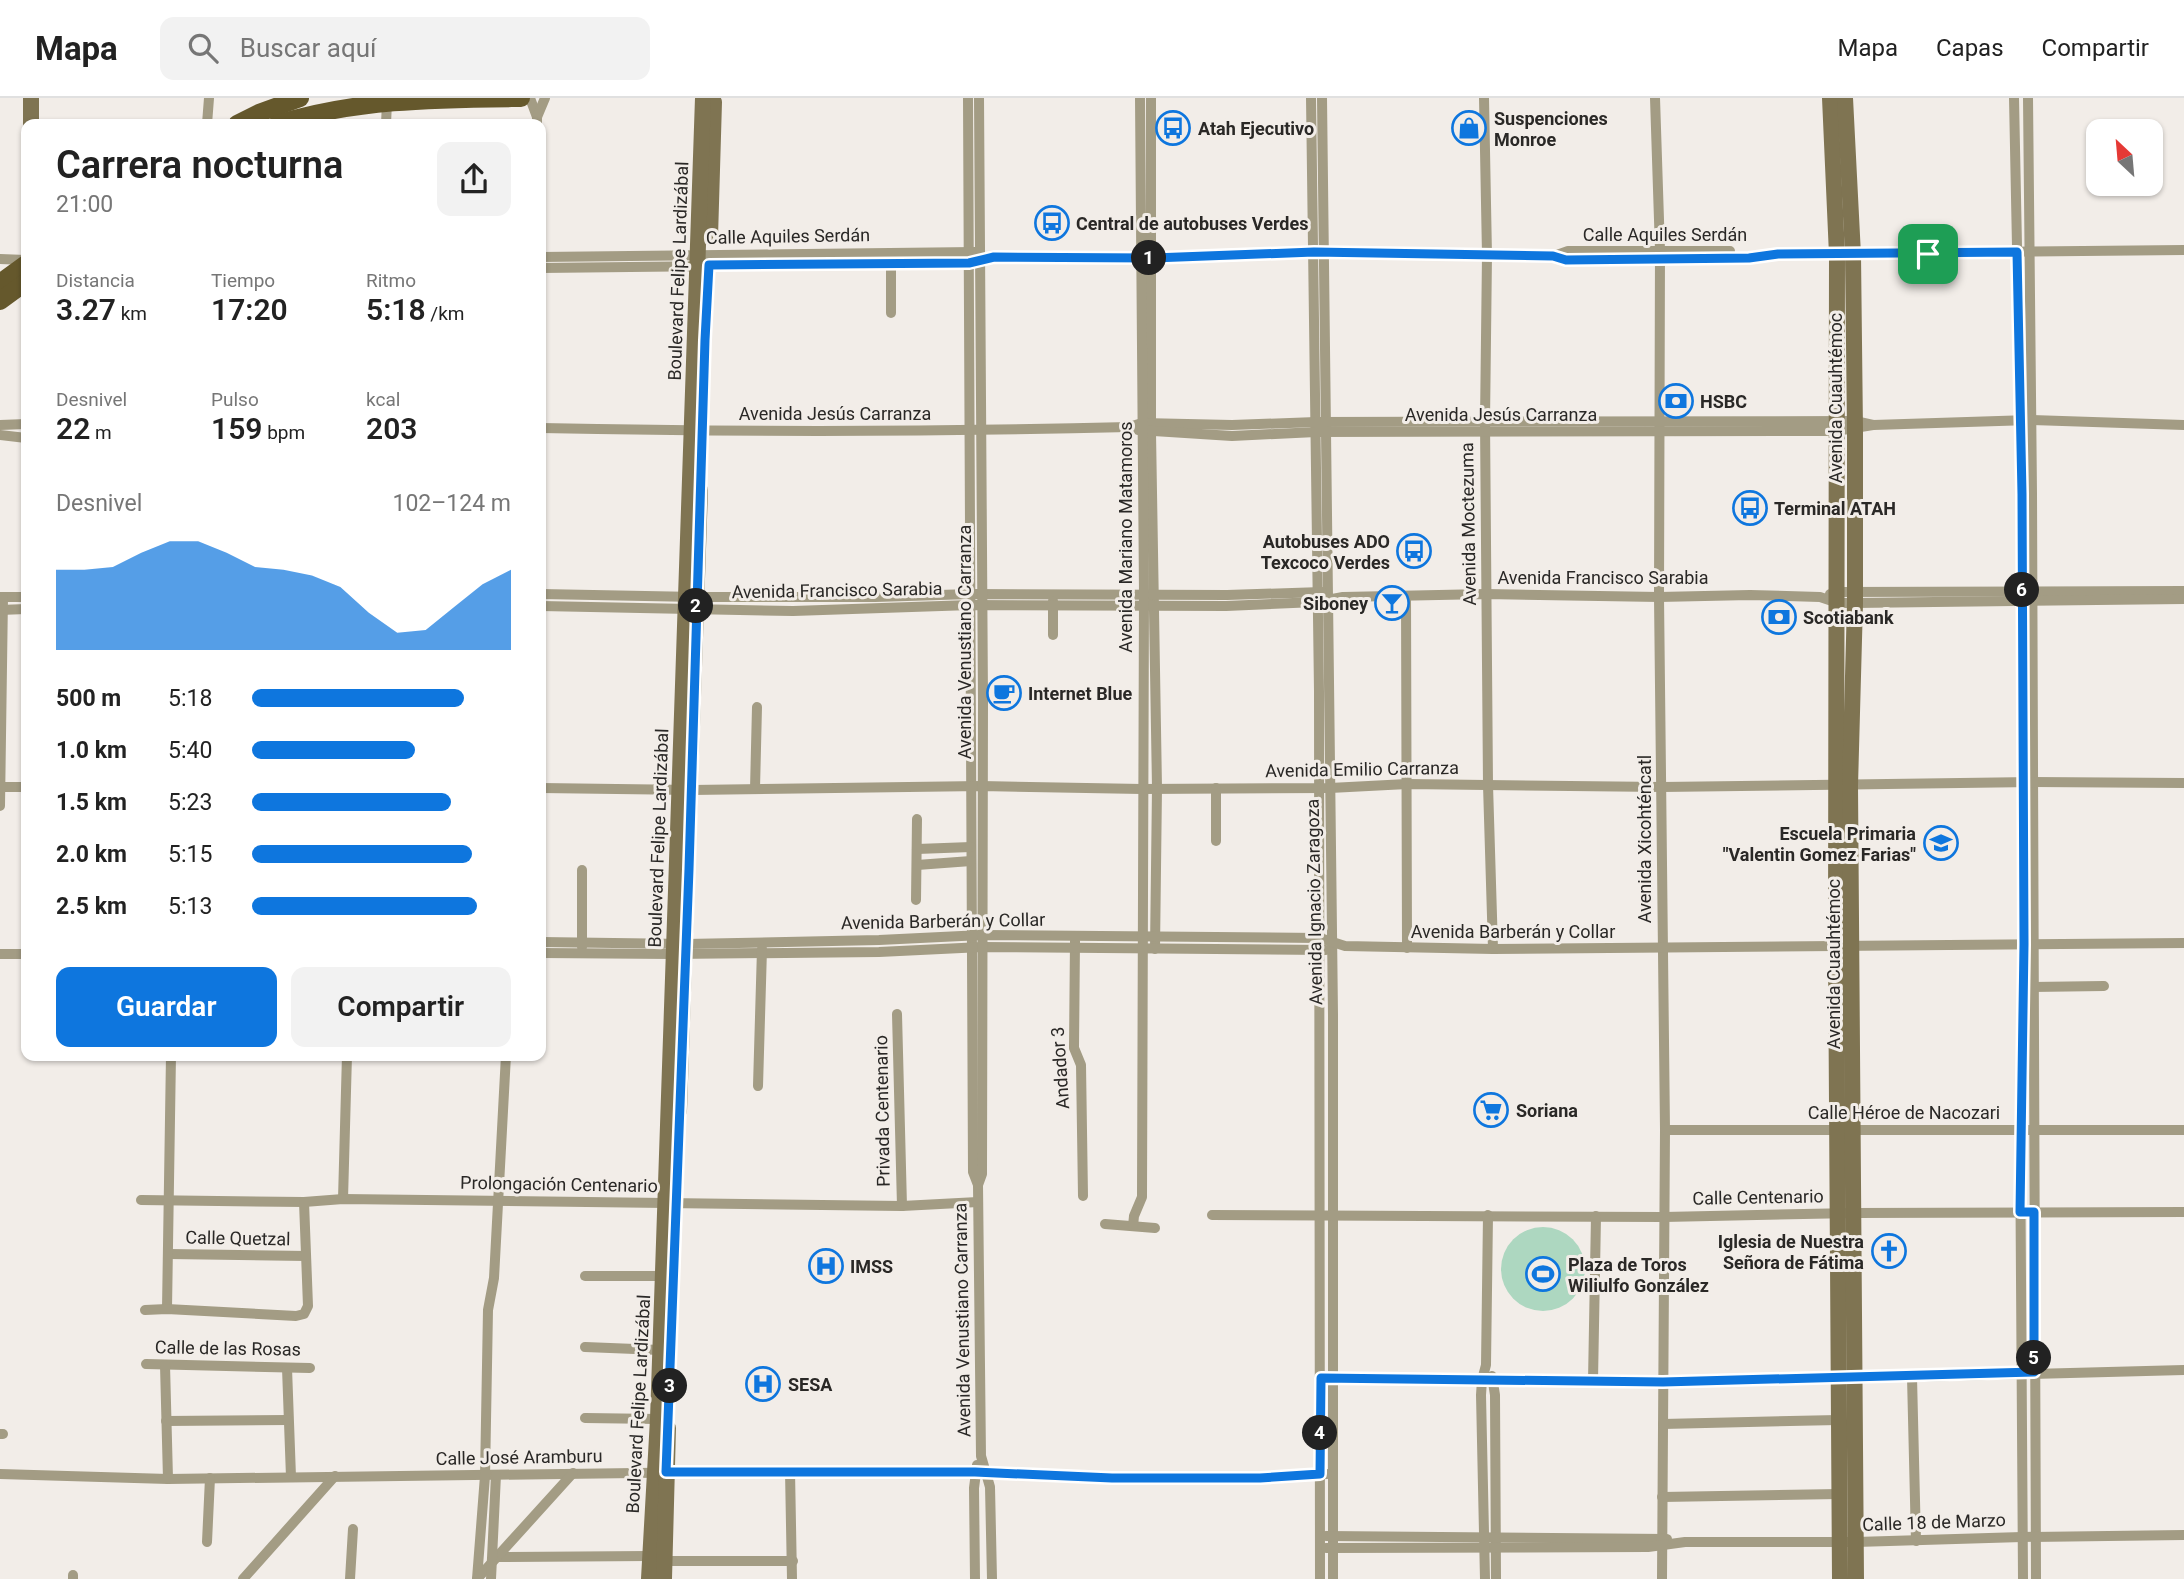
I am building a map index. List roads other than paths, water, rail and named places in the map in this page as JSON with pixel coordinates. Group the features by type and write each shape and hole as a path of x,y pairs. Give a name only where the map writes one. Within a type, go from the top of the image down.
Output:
{"main road":[{"path":"32,98 32,119"},
{"path":"247,119 300,98"},
{"path":"292,119 311,113 387,102 522,98"},
{"name":"Boulevard Felipe Lardizábal","path":"703,98 708,118"},
{"name":"Boulevard Felipe Lardizábal","path":"649,1579 657,1559 686,790 699,340 708,118 714,98"},
{"name":"Avenida Cuauhtémoc","path":"1830,98 1845,255 1855,425 1846,598 1844,946 1847,1376 1856,1579"},
{"name":"Avenida Cuauhtémoc","path":"1845,98 1845,255 1836,426 1846,598"},
{"path":"0,282 21,266"},
{"path":"0,301 21,286"},
{"name":"Boulevard Felipe Lardizábal","path":"660,1472 658,1419 664,1341 663,1276 670,1203"},
{"name":"Avenida Cuauhtémoc","path":"1840,1579 1838,1420 1847,1376"},
{"name":"Boulevard Felipe Lardizábal","path":"657,1559 664,1579"}],"street":[{"path":"207,119 209,98"},
{"path":"530,98 536,119"},
{"path":"538,119 545,98"},
{"name":"Avenida Venustiano Carranza","path":"968,98 981,257 974,313"},
{"name":"Avenida Venustiano Carranza","path":"976,510 968,430 974,345 969,258 979,98"},
{"name":"Avenida Mariano Matamoros","path":"1140,98 1140,258 1147,345"},
{"name":"Avenida Mariano Matamoros","path":"1133,1226 1142,1197 1142,936 1157,788 1156,696 1149,600 1147,428 1147,345 1153,258 1152,98"},
{"name":"Avenida Ignacio Zaragoza","path":"1311,98 1319,170"},
{"name":"Avenida Ignacio Zaragoza","path":"1322,98 1319,253 1326,945 1334,1378 1333,1579"},
{"name":"Avenida Moctezuma","path":"1485,98 1486,594 1493,949"},
{"name":"Avenida Xicohténcatl","path":"1655,98 1660,255 1659,597 1665,1130 1662,1579"},
{"path":"2014,98 2023,252"},
{"path":"2023,1579 2020,1129 2029,944 2023,252 2028,98"},
{"path":"386,119 387,102"},
{"name":"Calle Aquiles Serdán","path":"546,268 617,262 704,260 1153,258 1319,253 1553,256 1566,260 1660,255 1758,257 1778,254 2184,250"},
{"name":"Calle Aquiles Serdán","path":"546,257 617,262"},
{"path":"891,258 891,313"},
{"path":"0,259 21,261"},
{"name":"Avenida Venustiano Carranza","path":"974,345 982,430 976,510 977,1064 973,1172 978,1185 981,1472 975,1579"},
{"name":"Avenida Jesús Carranza","path":"546,428 697,431 982,430 1129,426 1232,430 1485,426 1660,428 2025,420 2184,425"},
{"path":"0,425 21,424"},
{"path":"0,435 21,437"},
{"name":"Avenida Francisco Sarabia","path":"546,594 793,611 876,602 976,599 1227,601 1486,594 1846,598 2118,595 2184,591"},
{"name":"Avenida Francisco Sarabia","path":"2118,595 2184,599"},
{"path":"1406,596 1407,948"},
{"path":"0,806 2,597 21,597"},
{"path":"1053,600 1054,635"},
{"name":"Avenida Mariano Matamoros","path":"1149,600 1143,696 1142,789 1154,948"},
{"name":"Avenida Francisco Sarabia","path":"546,606 691,603"},
{"path":"1,610 21,609"},
{"path":"1143,696 1156,696"},
{"path":"755,789 757,706"},
{"name":"Avenida Emilio Carranza","path":"546,788 686,790 976,786 1142,789 1325,788 1407,784 1662,787 2028,782 2184,783"},
{"name":"Avenida Venustiano Carranza","path":"976,786 971,862 977,941"},
{"path":"1,787 21,787"},
{"path":"1216,788 1216,841"},
{"path":"916,900 917,819"},
{"path":"917,849 971,847"},
{"path":"917,865 971,862"},
{"path":"582,870 582,948"},
{"name":"Avenida Barberán y Collar","path":"1075,943 1142,936 1232,943 1493,949 2184,943"},
{"name":"Avenida Barberán y Collar","path":"546,952 582,948 879,946 977,941 1075,943 1142,948 1232,943"},
{"name":"Avenida Barberán y Collar","path":"546,943 582,948"},
{"name":"Andador 3","path":"1075,943 1073,1048 1081,1065 1083,1196"},
{"name":"Avenida Ignacio Zaragoza","path":"1320,1579 1319,1217 1326,945"},
{"path":"758,1086 762,948"},
{"path":"0,954 21,954"},
{"path":"2028,987 2104,986"},
{"path":"2028,987 2033,1081 2036,1579"},
{"name":"Privada Centenario","path":"897,1014 902,1206"},
{"path":"167,1309 171,1061"},
{"path":"343,1199 347,1061"},
{"path":"491,1579 493,1560 488,1310 494,1278 506,1061"},
{"path":"2021,1081 2033,1081"},
{"name":"Calle Héroe de Nacozari","path":"1665,1130 2184,1130"},
{"name":"Prolongación Centenario","path":"141,1200 304,1202 343,1199 902,1206 978,1202"},
{"path":"145,1310 296,1316 304,1314 308,1306 304,1202"},
{"name":"Calle Centenario","path":"1332,1217 2184,1212"},
{"path":"1212,1215 1332,1217"},
{"path":"1488,1215 1486,1365 1490,1542 1496,1579"},
{"path":"1592,1381 1596,1216"},
{"path":"1105,1224 1156,1228"},
{"name":"Calle Quetzal","path":"169,1254 306,1256"},
{"path":"585,1276 663,1276"},
{"path":"2020,1291 2034,1291"},
{"path":"1320,1305 1332,1305"},
{"path":"586,1347 664,1341"},
{"name":"Calle de las Rosas","path":"146,1364 310,1368"},
{"path":"165,1365 168,1479"},
{"path":"288,1368 290,1477"},
{"path":"1321,1378 1663,1382 2184,1370"},
{"path":"1912,1377 1916,1541"},
{"path":"585,1418 658,1419"},
{"path":"166,1421 288,1420"},
{"path":"1663,1424 1838,1420"},
{"path":"2021,1450 2035,1449"},
{"path":"790,1471 792,1579"},
{"name":"Calle José Aramburu","path":"0,1474 168,1479 790,1471 981,1472 1112,1478 1260,1478 1333,1474"},
{"name":"Avenida Venustiano Carranza","path":"981,1472 989,1488 992,1579"},
{"path":"477,1579 573,1473"},
{"path":"477,1579 490,1475"},
{"path":"243,1579 335,1476"},
{"path":"207,1542 209,1478"},
{"path":"1662,1497 1839,1494"},
{"path":"350,1579 353,1529"},
{"name":"Calle 18 de Marzo","path":"1320,1542 1856,1542 2184,1535"},
{"path":"1485,1579 1490,1542"},
{"path":"493,1560 793,1562"}],"place":[{"name":"Atah Ejecutivo","path":"1173,128"},
{"name":"Suspenciones Monroe","path":"1469,128"},
{"name":"Central de autobuses Verdes","path":"1052,223"},
{"name":"HSBC","path":"1676,401"},
{"name":"Terminal ATAH","path":"1750,508"},
{"name":"Autobuses ADO Texcoco Verdes","path":"1414,551"},
{"name":"Siboney","path":"1392,603"},
{"name":"Scotiabank","path":"1779,617"},
{"name":"Internet Blue","path":"1004,693"},
{"name":"Escuela Primaria \"Valentin Gomez Farias\"","path":"1941,843"},
{"name":"Soriana","path":"1491,1110"},
{"name":"Iglesia de Nuestra Señora de Fátima","path":"1889,1251"},
{"name":"IMSS","path":"826,1266"},
{"name":"Plaza de Toros Wiliulfo González","path":"1543,1274"},
{"name":"SESA","path":"763,1384"}]}
